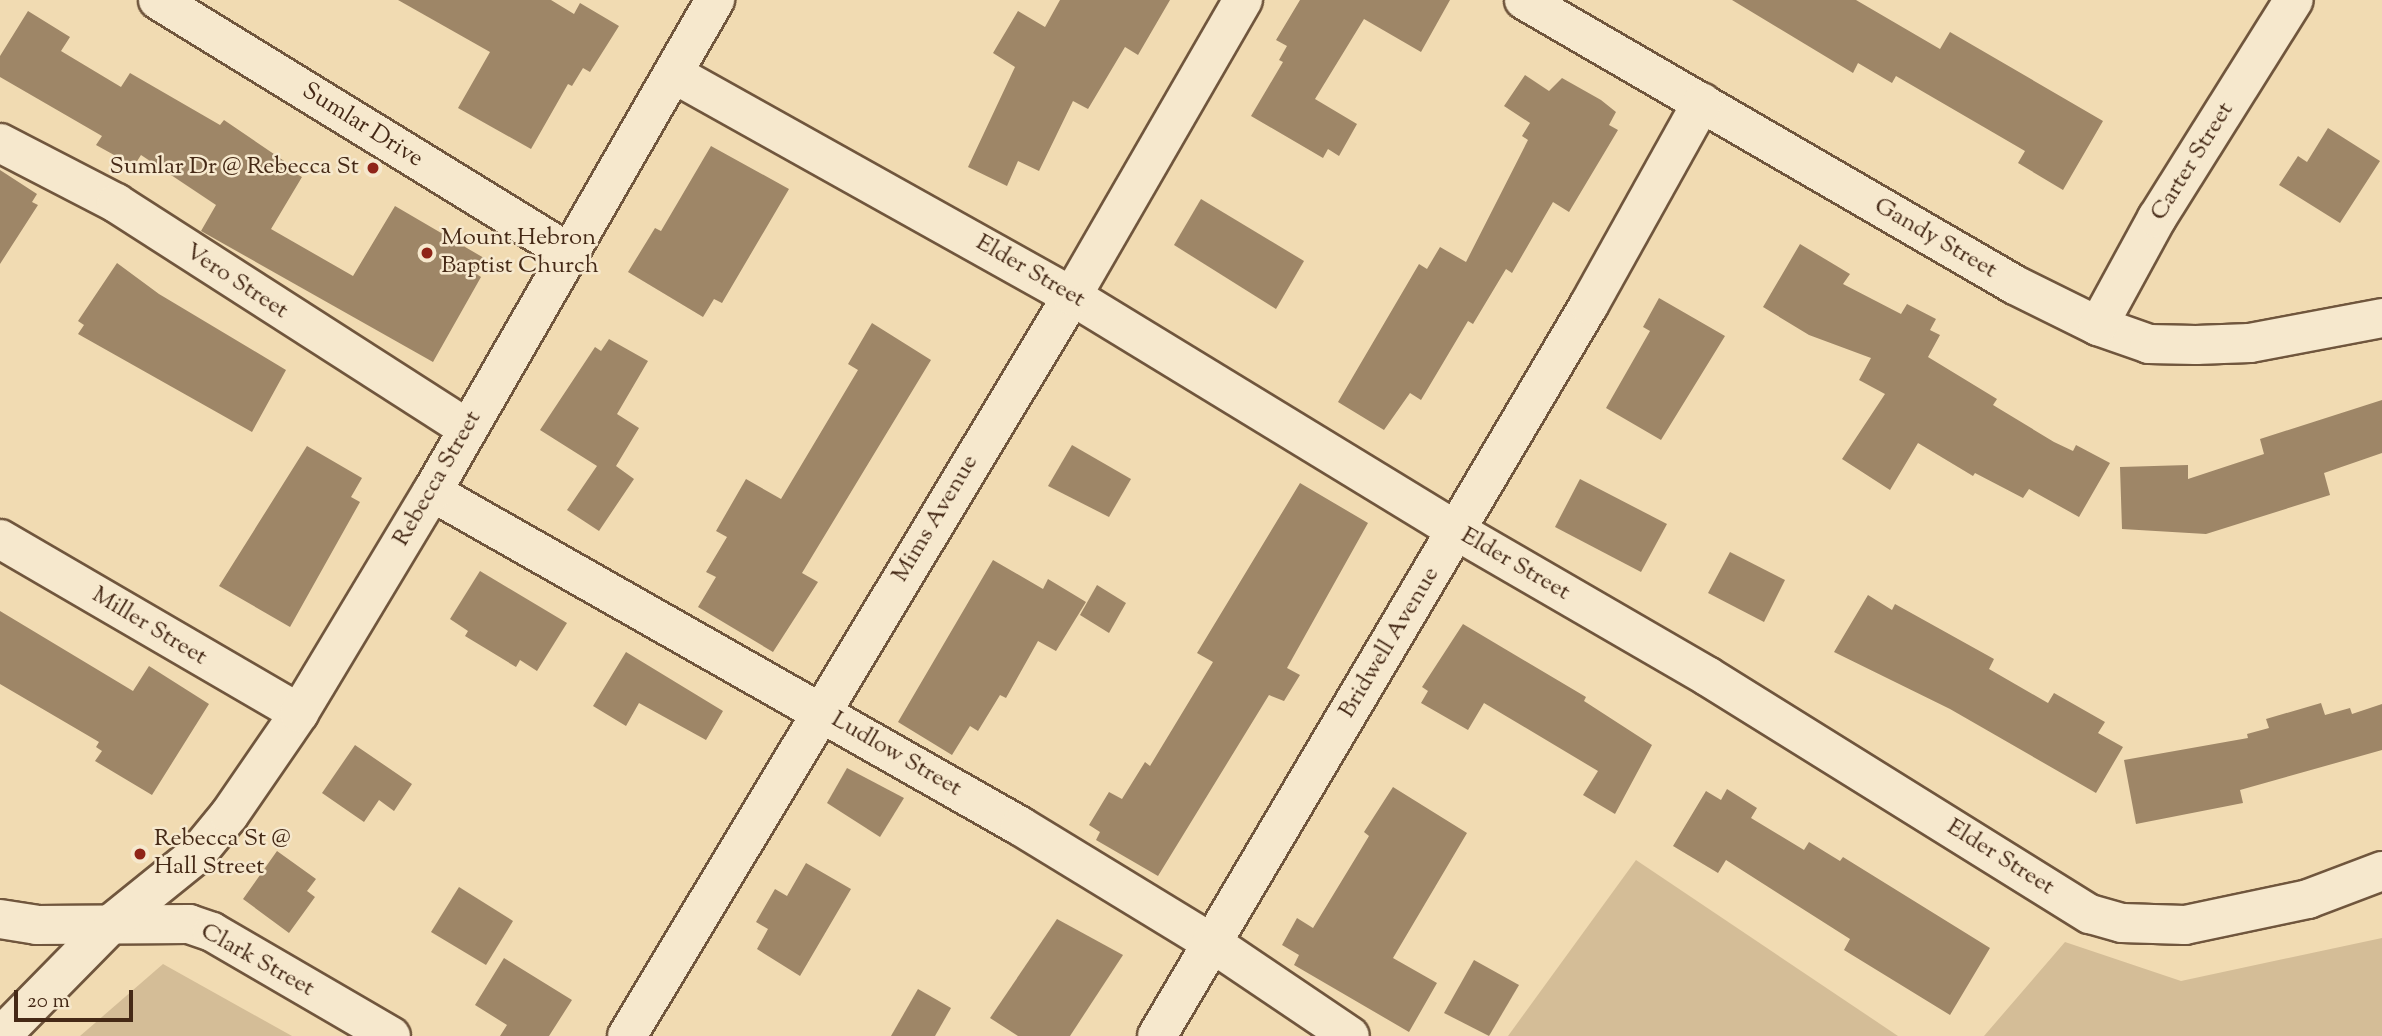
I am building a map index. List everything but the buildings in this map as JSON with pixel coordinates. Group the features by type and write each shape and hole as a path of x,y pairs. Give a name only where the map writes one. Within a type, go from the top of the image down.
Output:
{"street":[{"name":"Sumlar Drive","path":"158,0 567,252"},
{"name":"Rebecca Street","path":"1,1036 113,922 196,855 299,713 432,492 567,252 674,74 715,0"},
{"name":"Mims Avenue","path":"627,1036 1072,296 1243,0"},
{"name":"Carter Street","path":"2098,326 2157,218 2294,0"},
{"name":"Gandy Street","path":"1540,4 2015,285 2098,326 2149,344 2196,345 2250,343 2382,318"},
{"name":"Elder Street","path":"674,74 1072,296 1457,531 1707,676 2090,914 2122,923 2185,925 2308,899 2382,871"},
{"name":"Bridwell Avenue","path":"1157,1036 1457,531 1702,102"},
{"name":"Vero Street","path":"0,143 116,204 467,428"},
{"name":"Ludlow Street","path":"432,492 823,712 1212,943 1350,1036"},
{"name":"Miller Street","path":"0,539 299,713"},
{"name":"Clark Street","path":"0,919 36,925 164,920 212,932 368,1031"}],"shaded area":[{"path":"1636,860 1898,1036 1508,1036"},
{"path":"2382,938 2382,1036 1984,1036 2065,942 2181,981"},
{"path":"163,964 292,1036 80,1036"}],"place":[{"name":"Sumlar Dr @ Rebecca St","path":"373,168"},
{"name":"Mount Hebron Baptist Church","path":"427,253"},
{"name":"Rebecca St @ Hall Street","path":"140,854"}]}
